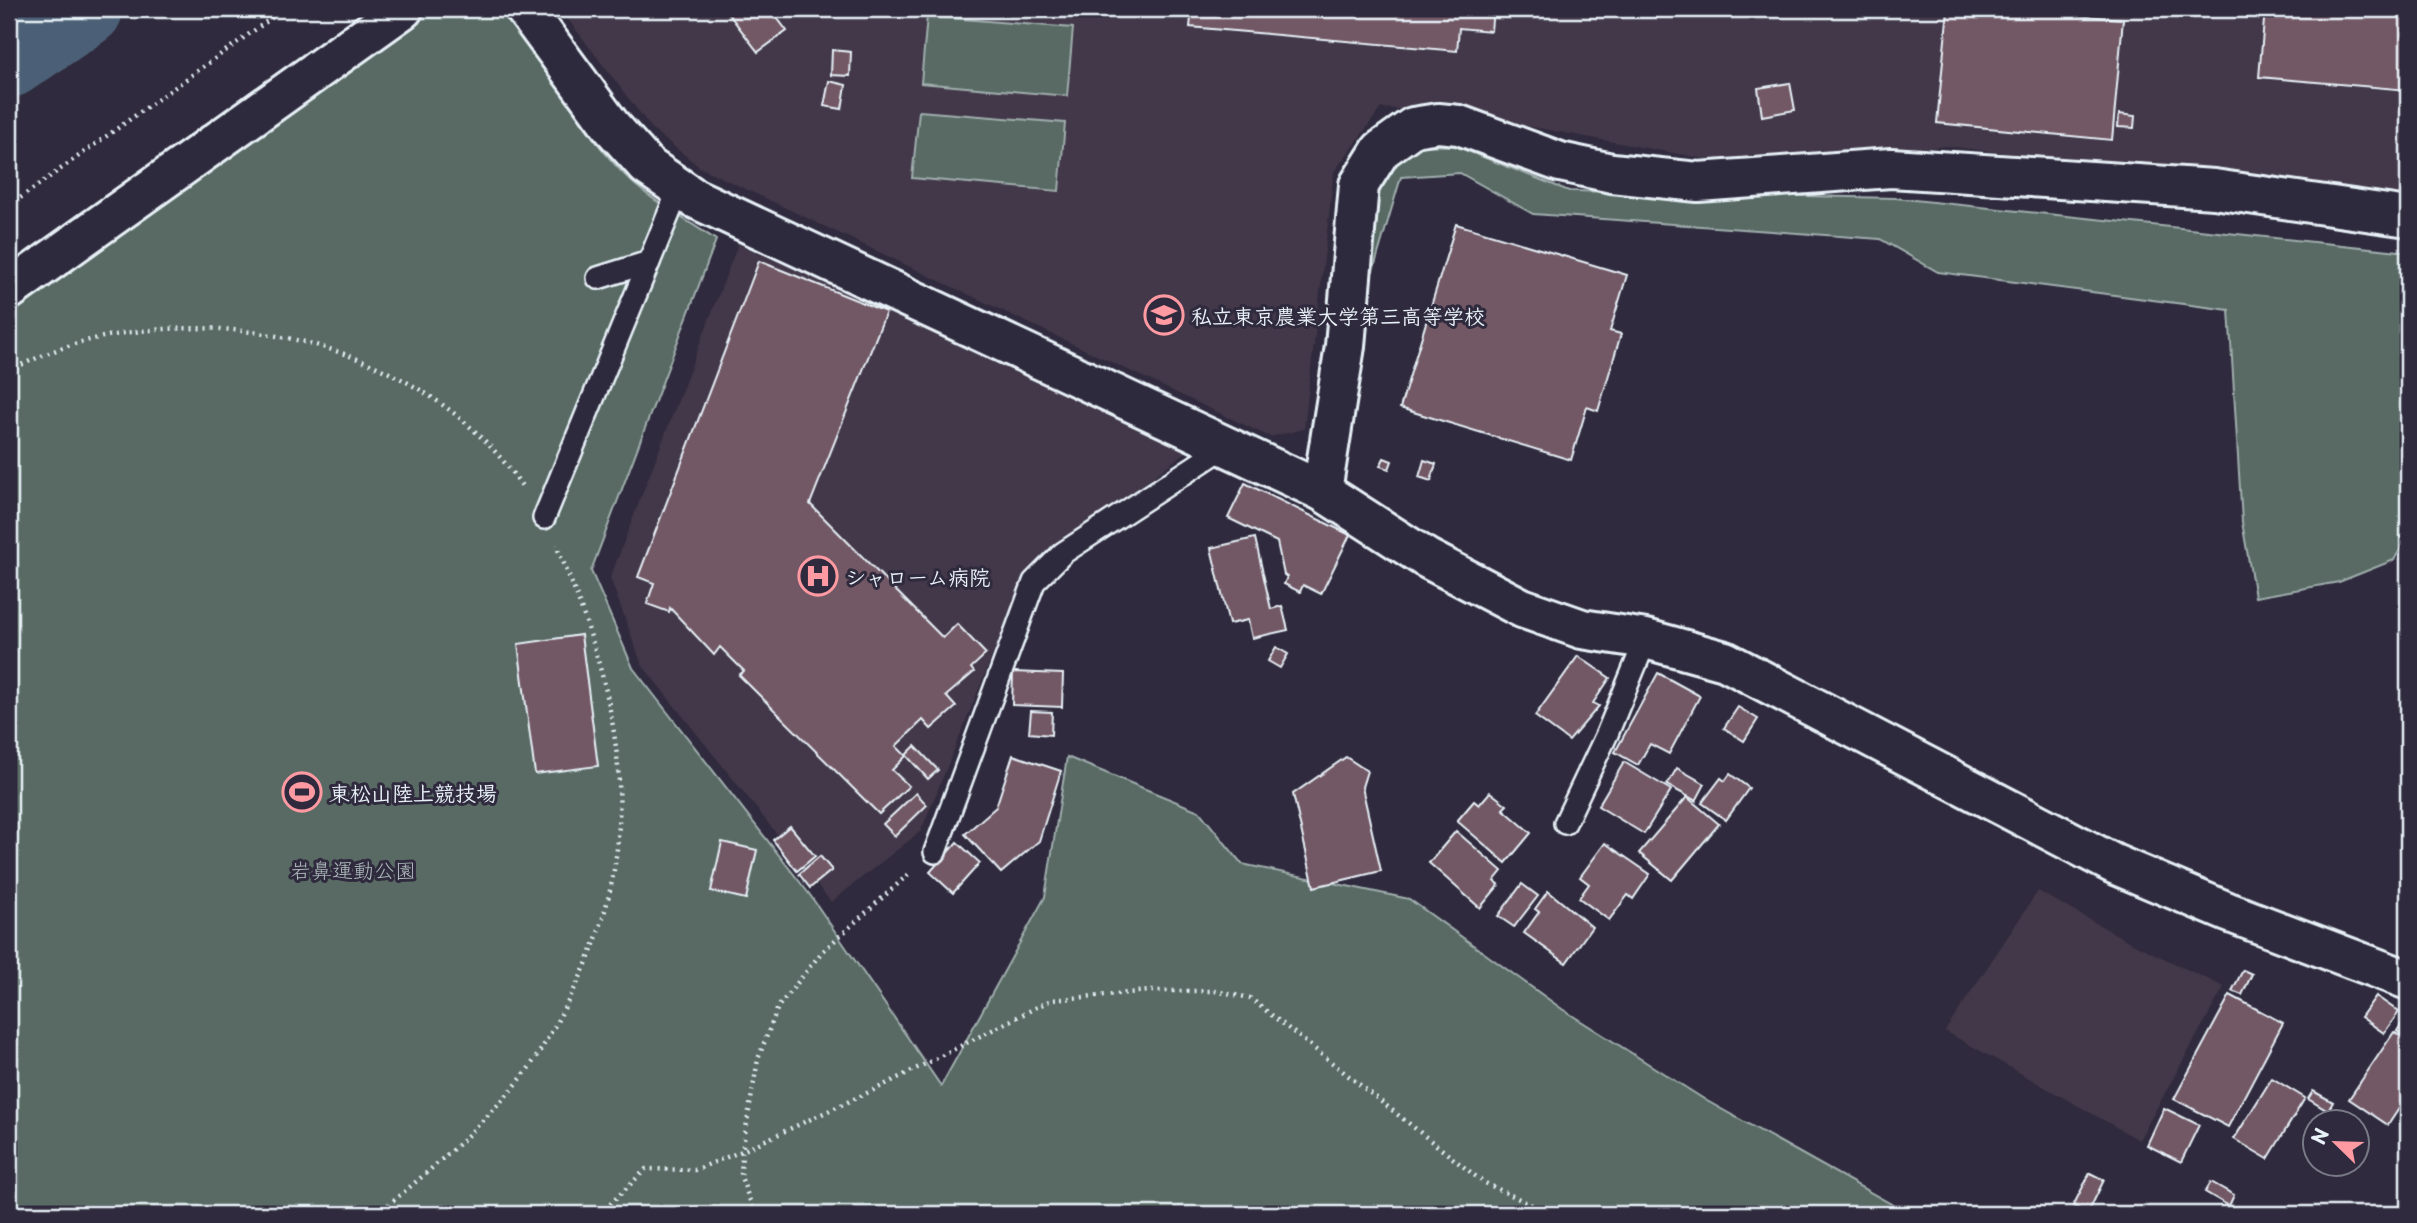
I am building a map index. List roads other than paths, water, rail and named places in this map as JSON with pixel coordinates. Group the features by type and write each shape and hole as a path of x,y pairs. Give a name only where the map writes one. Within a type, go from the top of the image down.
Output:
{"street":[{"path":"9,290 403,9"},
{"path":"525,9 611,126 646,166 694,198 1322,491 1426,558 1522,608 1582,629 1646,639 1725,661 2114,864 2228,912 2408,980"},
{"path":"1322,491 1345,346 1354,209 1359,185 1381,150 1413,127 1459,125 1560,162 1612,173 1698,182 1891,168 2214,189 2408,217"}],"lane":[{"path":"544,518 679,188"},
{"path":"598,278 649,262"},
{"path":"934,852 1034,582 1063,553 1226,446"},
{"path":"1565,822 1607,734 1646,639"}],"waterway":[{"path":"9,61 86,9"}],"place":[{"name":"私立東京農業大学第三高等学校","path":"1164,315"},
{"name":"シャローム病院","path":"818,576"},
{"name":"東松山陸上競技場","path":"302,792"}],"park label":[{"name":"岩鼻運動公園","path":"353,869"}]}
